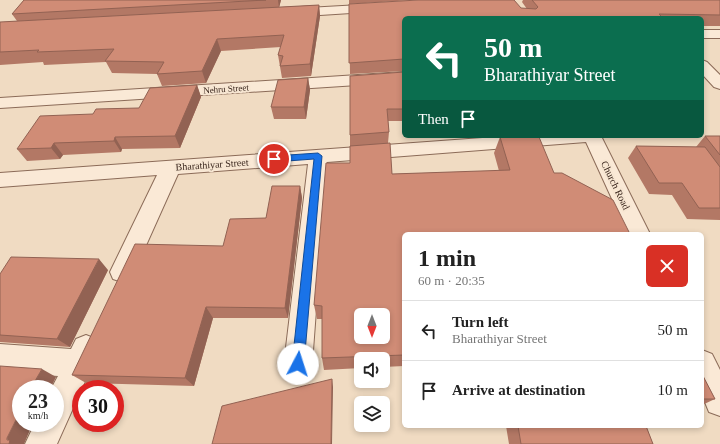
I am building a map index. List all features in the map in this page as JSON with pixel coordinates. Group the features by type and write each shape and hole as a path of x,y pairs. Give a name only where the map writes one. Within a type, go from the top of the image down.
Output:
{"street":[{"path":"289,0 280,13 394,7"},
{"path":"704,34 720,34"},
{"path":"704,67 720,84"},
{"name":"Nehru Street","path":"0,103 402,77"},
{"name":"Bharathiyar Street","path":"0,180 565,138"},
{"name":"Church Road","path":"593,138 639,232"},
{"path":"298,364 318,156"},
{"path":"112,294 171,167"},
{"path":"64,394 95,328"},
{"path":"0,358 78,364"},
{"path":"704,368 720,401"},
{"path":"41,444 47,432"}],"building":[{"path":"24,0 266,0 12,14"},
{"path":"418,0 514,0 521,8 536,9 538,7 532,0 720,0 720,15 402,16 402,59 349,63 349,4"},
{"path":"319,5 310,64 280,66 283,56 278,55 284,35 217,39 202,71 157,74 164,62 105,61 114,49 0,52 0,22"},
{"path":"402,72 402,109 387,109 389,132 350,135 350,76"},
{"path":"308,78 304,107 271,107 278,80"},
{"path":"197,85 175,136 115,137 114,141 54,143 51,148 17,149 40,116 93,114 96,109 139,108 150,88"},
{"path":"705,136 720,136 720,155"},
{"path":"500,138 539,138 554,173 562,173 613,200 629,232 402,232 402,355 390,356 390,352 354,352 354,357 322,358 322,306 314,305 326,163 350,163 350,146 390,143 392,174 510,170"},
{"path":"636,146 705,147 720,167 720,208 699,208 682,183 659,183"},
{"path":"272,186 300,186 285,308 206,307 185,378 72,375 135,244 223,246 230,219 266,218"},
{"path":"11,257 99,259 57,339 0,335 0,274"},
{"path":"0,366 42,369 36,380 12,380 12,428 7,438 7,440 10,440 9,444 0,444"},
{"path":"704,378 715,399 704,399"},
{"path":"332,379 331,444 212,444 222,406"},
{"path":"518,428 647,428 653,444 521,444"}],"route":[{"path":"274,159 318,156 298,364"}]}
